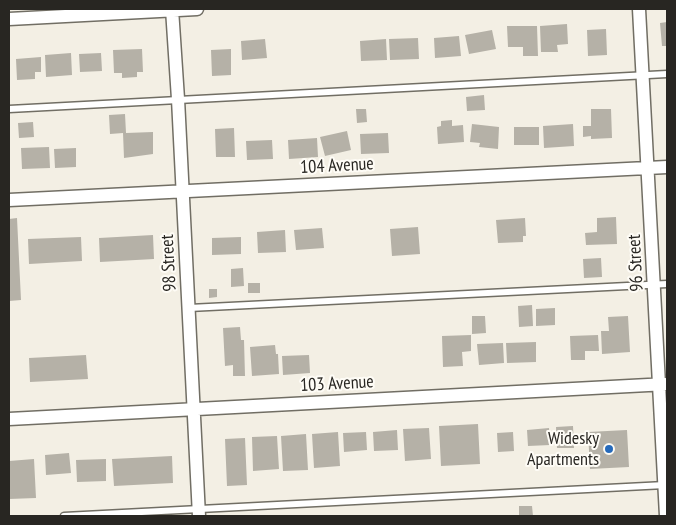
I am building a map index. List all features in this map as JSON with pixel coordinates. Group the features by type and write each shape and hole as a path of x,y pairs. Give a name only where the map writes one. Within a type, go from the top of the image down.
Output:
{"street":[{"name":"98 Street","path":"172,9 199,513"},
{"path":"9,19 197,9"},
{"name":"96 Street","path":"639,9 648,168 661,284 666,516"},
{"name":"104 Avenue","path":"9,200 667,166"},
{"name":"103 Avenue","path":"9,419 664,384"}],"lane":[{"path":"9,108 667,74"},
{"path":"189,308 661,284"},
{"path":"64,516 199,513 666,485"}],"building":[{"path":"667,22 667,46 662,46 660,23"},
{"path":"567,24 568,44 557,45 558,52 541,52 540,26"},
{"path":"507,26 537,26 538,56 523,56 523,47 508,47"},
{"path":"606,29 607,55 588,56 587,30"},
{"path":"492,30 496,49 469,54 465,35"},
{"path":"459,36 461,56 435,58 434,38"},
{"path":"418,38 419,59 390,60 389,39"},
{"path":"265,39 267,58 242,60 241,41"},
{"path":"386,39 387,60 361,61 360,41"},
{"path":"142,49 143,72 137,72 137,77 122,78 122,73 114,73 113,50"},
{"path":"231,49 231,75 212,76 211,50"},
{"path":"71,53 72,75 46,77 45,55"},
{"path":"101,53 102,71 80,72 79,54"},
{"path":"41,57 41,72 35,72 35,79 17,80 16,59"},
{"path":"484,95 485,110 467,111 466,97"},
{"path":"356,109 366,109 367,122 357,123"},
{"path":"591,109 611,109 612,138 591,139 591,136 583,137 583,126 591,126"},
{"path":"125,114 126,133 153,132 153,154 124,158 123,133 110,134 109,115"},
{"path":"452,120 452,126 463,125 464,142 438,144 437,127 441,126 441,121"},
{"path":"33,122 34,137 19,138 18,123"},
{"path":"472,124 499,127 498,149 479,147 480,143 470,142"},
{"path":"573,124 574,146 544,148 543,126"},
{"path":"514,127 539,127 539,145 514,145"},
{"path":"234,128 235,157 216,157 215,129"},
{"path":"347,131 351,150 325,156 320,137"},
{"path":"388,133 389,153 361,154 360,134"},
{"path":"317,138 318,157 289,159 288,140"},
{"path":"272,140 273,159 247,160 246,141"},
{"path":"49,147 50,168 22,169 21,148"},
{"path":"76,148 76,167 55,168 54,149"},
{"path":"616,217 617,244 586,245 585,233 597,232 597,218"},
{"path":"17,218 21,300 9,301 9,219"},
{"path":"525,218 526,236 523,236 523,242 498,243 496,220"},
{"path":"418,227 420,254 392,256 390,229"},
{"path":"322,228 324,248 296,250 294,230"},
{"path":"285,230 286,252 258,253 257,232"},
{"path":"153,235 154,259 100,262 99,238"},
{"path":"81,237 82,261 29,264 28,239"},
{"path":"241,237 241,254 212,255 212,238"},
{"path":"601,258 602,277 584,278 583,259"},
{"path":"243,268 244,286 231,287 231,269"},
{"path":"248,283 260,283 260,293 248,293"},
{"path":"209,289 217,289 217,297 209,298"},
{"path":"532,305 533,326 519,327 518,306"},
{"path":"555,308 555,325 536,326 536,309"},
{"path":"472,316 485,316 486,333 472,334"},
{"path":"628,316 630,352 602,354 601,331 609,331 608,317"},
{"path":"240,327 241,340 244,340 245,376 233,376 233,365 225,366 223,328"},
{"path":"471,335 471,351 462,352 463,366 443,367 442,336"},
{"path":"598,335 599,351 585,351 585,360 571,360 570,336"},
{"path":"536,342 536,362 507,363 506,343"},
{"path":"503,343 504,363 479,365 477,344"},
{"path":"275,345 276,354 278,354 279,374 252,376 250,347"},
{"path":"86,355 88,379 30,382 29,358"},
{"path":"309,355 310,373 283,375 282,356"},
{"path":"478,424 480,464 441,466 439,426"},
{"path":"573,426 574,448 557,448 556,427"},
{"path":"429,428 431,459 405,461 403,429"},
{"path":"549,428 550,445 528,446 527,430"},
{"path":"397,430 398,450 374,451 373,432"},
{"name":"Widesky Apartments","path":"627,430 629,467 590,469 588,432"},
{"path":"338,432 340,466 314,468 312,434"},
{"path":"366,432 367,450 344,452 343,433"},
{"path":"513,432 514,451 498,452 497,433"},
{"path":"306,434 308,470 283,471 281,436"},
{"path":"277,436 279,469 253,471 252,437"},
{"path":"245,438 247,485 227,486 225,439"},
{"path":"69,453 71,473 46,475 45,455"},
{"path":"172,456 173,483 114,486 112,459"},
{"path":"34,459 36,498 9,499 9,461"},
{"path":"106,459 106,481 77,482 76,460"},
{"path":"519,506 532,506 533,516 519,516"}],"place":[{"name":"Widesky Apartments","path":"609,449"}]}
